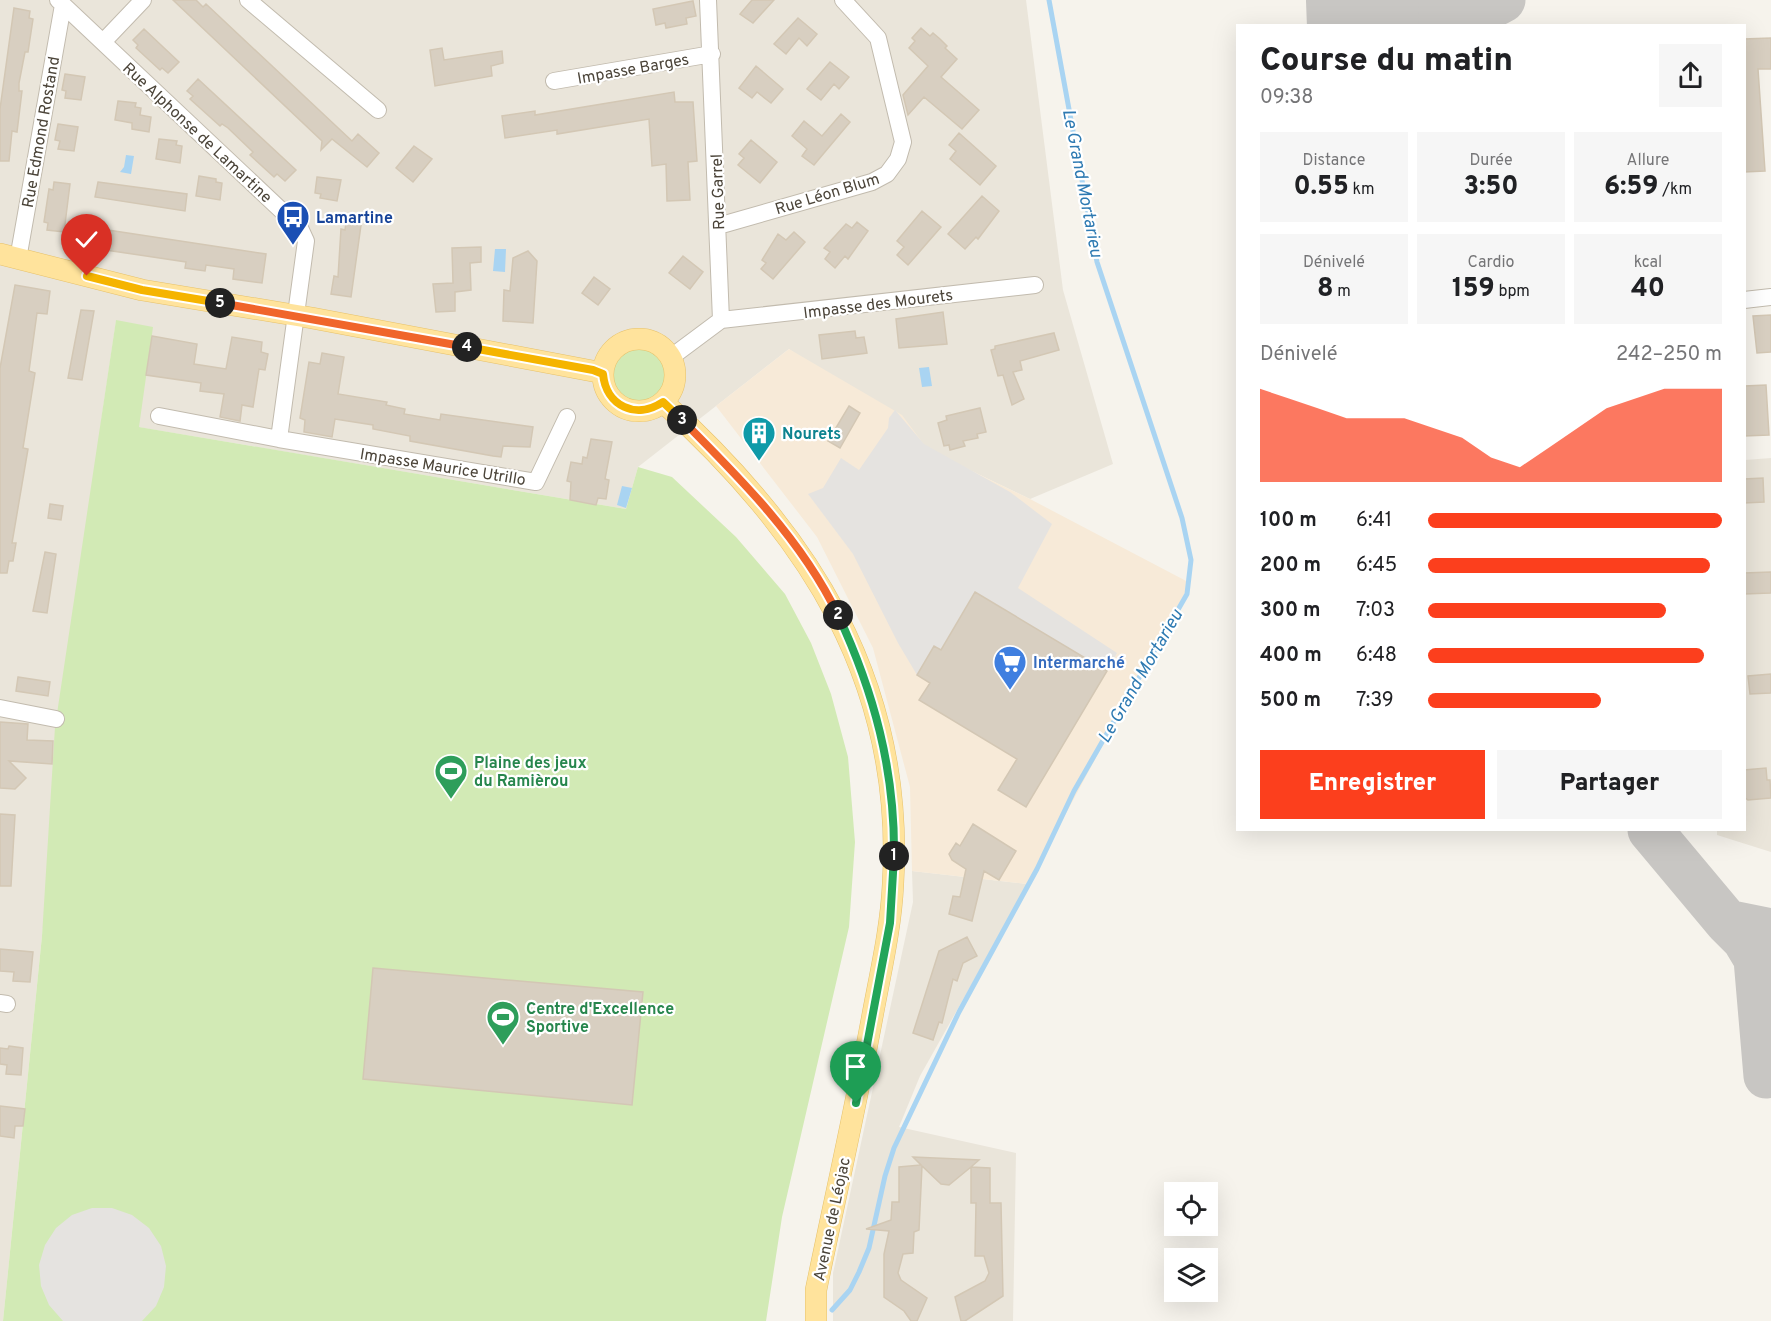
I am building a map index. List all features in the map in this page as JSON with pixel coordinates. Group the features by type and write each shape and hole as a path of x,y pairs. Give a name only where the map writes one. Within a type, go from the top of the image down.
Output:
{"main road":[{"path":"9,256 142,290 294,315 603,374"},
{"path":"630,340 653,342 670,358 674,369 674,381 663,402 644,411 624,408 608,394 603,374 611,352 630,340"},
{"name":"Avenue de Léojac","path":"663,402 769,513 813,571 861,664 883,740 890,783 894,839 890,923 856,1103 816,1290 816,1321"}],"street":[{"path":"103,42 143,0"},
{"path":"248,0 378,110"},
{"name":"Rue Garrel","path":"708,0 712,54 721,320"},
{"name":"Rue Léon Blum","path":"718,226 872,182 887,174 898,159 903,142 878,38 843,0"},
{"name":"Rue Alphonse de Lamartine","path":"60,3 300,228 306,241 294,315"},
{"name":"Rue Edmond Rostand","path":"9,256 60,3"},
{"name":"Impasse Barges","path":"554,81 712,54"},
{"name":"Impasse des Mourets","path":"721,320 1035,285"},
{"path":"1746,300 1771,297"},
{"path":"279,439 294,315"},
{"path":"670,358 721,320"},
{"name":"Impasse Maurice Utrillo","path":"159,416 279,439 536,482 567,417"},
{"path":"0,708 56,719"}],"shaded area":[{"path":"0,0 1026,0 1063,290 1113,464 1030,499 928,450 789,349 638,467 626,509 138,427 144,385 116,321 102,415 42,936 3,1321 0,1321"},
{"path":"789,349 902,415 928,450 1030,499 1190,583 1028,884 912,871 910,787 873,648 817,537 716,406"},
{"path":"895,410 924,444 1010,492 1052,524 1018,588 1117,653 1107,671 975,592 941,650 934,646 917,675 898,643 853,554 808,494 823,488 841,458 859,470 888,428 889,418"},
{"path":"1771,458 1771,852 1717,835 1717,831 1746,831 1746,460"},
{"path":"912,871 1028,884 920,1076 899,1127 1016,1153 1013,1321 833,1321 833,1273 913,902"},
{"path":"92,1208 112,1208 132,1215 149,1228 161,1246 166,1266 164,1287 156,1306 142,1321 63,1321 49,1305 41,1286 39,1265 45,1245 56,1228 72,1215"}],"green space":[{"name":"Plaine des jeux du Ramièrou","path":"116,320 153,327 139,427 626,509 638,467 672,477 736,537 785,594 811,643 831,694 848,757 855,842 849,927 782,1217 766,1321 3,1321 42,936 55,727"},
{"path":"634,348 644,348 654,352 662,360 666,375 662,390 654,398 644,402 634,402 624,398 616,390 612,380 612,370 616,360 624,352"}],"water":[{"path":"126,155 134,156 131,174 120,172 124,167"},
{"path":"495,249 506,249 505,272 493,271"},
{"path":"929,367 932,386 922,387 919,368"},
{"path":"622,486 632,488 626,508 617,505"}],"building":[{"path":"173,0 196,0 203,7 206,4 352,141 358,134 379,153 367,167 332,139 321,150 322,141"},
{"path":"752,0 774,0 753,23 740,14"},
{"path":"693,1 696,16 686,18 687,24 666,28 665,23 656,25 653,9"},
{"path":"14,8 30,11 29,18 33,19 28,52 25,52 19,83 19,91 22,91 17,132 12,131 9,161 0,161 0,109"},
{"path":"798,18 817,34 807,46 799,38 786,54 774,44"},
{"path":"921,28 930,36 933,33 940,39 947,46 945,48 957,59 941,77 979,110 962,129 924,97 908,115 903,95 928,66 909,48 915,41 912,38"},
{"path":"144,29 179,62 168,73 162,68 160,70 136,48 138,45 133,40"},
{"path":"1771,38 1771,69 1758,69 1765,171 1746,172 1746,39"},
{"path":"442,48 444,60 502,51 503,63 491,66 492,76 435,86 430,50"},
{"path":"830,62 849,77 839,89 834,84 821,100 807,89"},
{"path":"756,66 783,89 771,103 757,92 752,98 739,88"},
{"path":"65,74 85,77 81,100 65,98 66,91 62,90"},
{"path":"198,79 296,170 285,181 277,174 274,177 250,155 253,152 228,128 222,124 220,126 190,99 193,96 187,91"},
{"path":"674,92 675,102 693,102 697,161 688,162 690,200 667,201 666,164 652,166 649,119 557,134 557,130 505,138 502,116 535,111 535,115"},
{"path":"118,101 136,103 135,107 141,108 140,115 151,117 149,132 132,129 132,123 115,120"},
{"path":"841,114 850,122 814,165 802,156 807,149 792,136 804,121 822,136"},
{"path":"58,124 78,127 74,151 58,149 60,141 55,140"},
{"path":"959,133 996,166 980,185 950,159 956,151 949,145"},
{"path":"159,139 177,141 176,145 182,146 180,163 156,159"},
{"path":"751,140 777,162 760,183 738,165 744,158 739,154"},
{"path":"414,146 432,159 413,182 396,168"},
{"path":"199,176 216,179 216,182 222,183 220,200 196,196"},
{"path":"317,177 341,180 337,201 320,198 321,194 315,193"},
{"path":"54,182 70,184 64,232 47,230 48,223 44,222 49,189 53,190"},
{"path":"98,182 187,194 185,211 95,197"},
{"path":"982,196 999,211 978,239 976,237 965,249 948,234"},
{"path":"922,211 941,227 908,265 897,255 904,247 897,241"},
{"path":"346,222 361,225 351,297 331,294 334,276 338,277 341,229 345,230"},
{"path":"857,222 868,231 848,259 845,256 835,268 825,259 830,252 824,248 846,224 852,228"},
{"path":"108,230 266,254 262,283 233,279 234,269 206,265 205,271 185,268 186,262 106,250"},
{"path":"794,232 805,242 773,279 761,269 766,263 762,260 778,234 786,240"},
{"path":"481,247 481,262 470,263 471,290 455,292 455,311 436,312 433,284 453,283 452,248"},
{"path":"528,251 537,261 533,323 503,321 504,290 510,291 513,258"},
{"path":"683,256 703,272 690,289 669,273"},
{"path":"594,277 610,289 598,305 582,293"},
{"path":"15,285 50,291 47,314 37,313 29,371 35,373 23,448 28,449 12,543 16,543 13,561 9,561 7,573 0,573 0,368"},
{"path":"81,310 94,311 82,380 68,378"},
{"path":"943,312 947,344 899,348 896,319"},
{"path":"1771,315 1771,352 1757,353 1753,316"},
{"path":"855,331 856,338 864,337 867,353 822,359 819,335"},
{"path":"1054,333 1059,350 1020,361 1022,370 1013,372 1024,399 1012,405 1003,375 998,376 991,350 995,349 995,346"},
{"path":"152,336 197,344 194,364 226,369 232,337 262,342 261,352 268,354 265,370 259,369 253,407 242,405 240,421 220,417 224,394 200,391 201,383 146,375"},
{"path":"322,353 344,357 338,394 387,402 386,405 405,409 404,414 440,420 441,414 533,427 530,447 503,446 501,457 493,456 410,441 410,436 373,429 373,425 335,419 332,437 304,432 305,420 300,418 309,362 320,364"},
{"path":"1766,385 1769,435 1746,436 1746,386"},
{"path":"849,406 860,413 840,448 828,441"},
{"path":"980,408 986,432 977,434 978,438 963,441 965,446 950,450 949,445 944,446 938,423 947,420 946,416"},
{"path":"591,439 612,442 605,479 609,480 606,499 598,498 596,505 570,500 571,482 567,481 571,462 582,464 583,457 587,458"},
{"path":"1763,478 1764,502 1746,503 1746,479"},
{"path":"50,504 63,506 61,520 48,518"},
{"path":"45,552 56,554 47,613 33,611"},
{"path":"1771,572 1771,593 1746,594 1746,573"},
{"name":"Intermarché","path":"975,592 1107,671 1026,807 998,790 1017,759 919,700 930,683 917,675 934,646 941,650"},
{"path":"1771,674 1771,693 1750,694 1748,676"},
{"path":"18,677 50,682 48,696 16,691"},
{"path":"0,722 28,724 27,740 53,741 52,764 9,761 26,778 15,789 0,788"},
{"path":"1766,768 1767,780 1770,780 1771,798 1746,798 1746,770"},
{"path":"0,814 15,815 11,886 0,886"},
{"path":"973,824 1016,851 999,880 984,871 972,921 949,914 953,896 960,897 966,869 952,860 949,854 956,843 960,846"},
{"path":"967,937 977,956 963,963 957,981 953,979 942,1023 939,1022 933,1040 913,1033 939,951"},
{"path":"0,949 33,952 30,982 13,981 14,972 0,971"},
{"name":"Centre d'Excellence Sportive","path":"373,968 643,992 632,1105 363,1079"},
{"path":"9,1046 23,1048 21,1075 6,1074 7,1065 0,1064 0,1048 8,1049"},
{"path":"0,1106 25,1109 23,1126 15,1126 14,1138 0,1136"},
{"path":"913,1157 979,1160 949,1185 941,1184 922,1166 919,1230 914,1232 913,1253 903,1254 898,1273 901,1280 927,1298 917,1321 911,1321 904,1311 884,1297 884,1254 889,1231 866,1229 891,1220 892,1202 899,1202 899,1167 921,1165"},
{"path":"971,1167 990,1168 990,1203 1001,1203 1003,1296 965,1321 961,1321 955,1297 985,1281 989,1273 984,1256 975,1256 976,1203 971,1203"}],"waterway":[{"name":"Le Grand Mortarieu","path":"832,1310 850,1290 859,1272 869,1248 885,1176 894,1148 959,1012 1037,869 1074,791 1187,594 1191,560 1182,518 1097,262 1049,0"}],"taxiway":[{"path":"1379,0 1406,12 1440,16 1475,11 1503,0"},
{"path":"1651,831 1727,922 1771,931"},
{"path":"1727,922 1744,939 1756,959 1766,1076"}],"runway":[{"path":"1362,0 1363,24"}],"place":[{"name":"Lamartine","path":"293,246"},
{"name":"Nourets","path":"759,462"},
{"name":"Intermarché","path":"1010,691"},
{"name":"Plaine des jeux du Ramièrou","path":"451,800"},
{"name":"Centre d'Excellence Sportive","path":"503,1046"}],"route":[{"path":"87,276 142,290 312,318 593,370 603,374 608,394 624,408 644,411 663,402 741,482 796,546 835,609 861,664 883,740 892,808 893,884 890,923 856,1103"}]}
